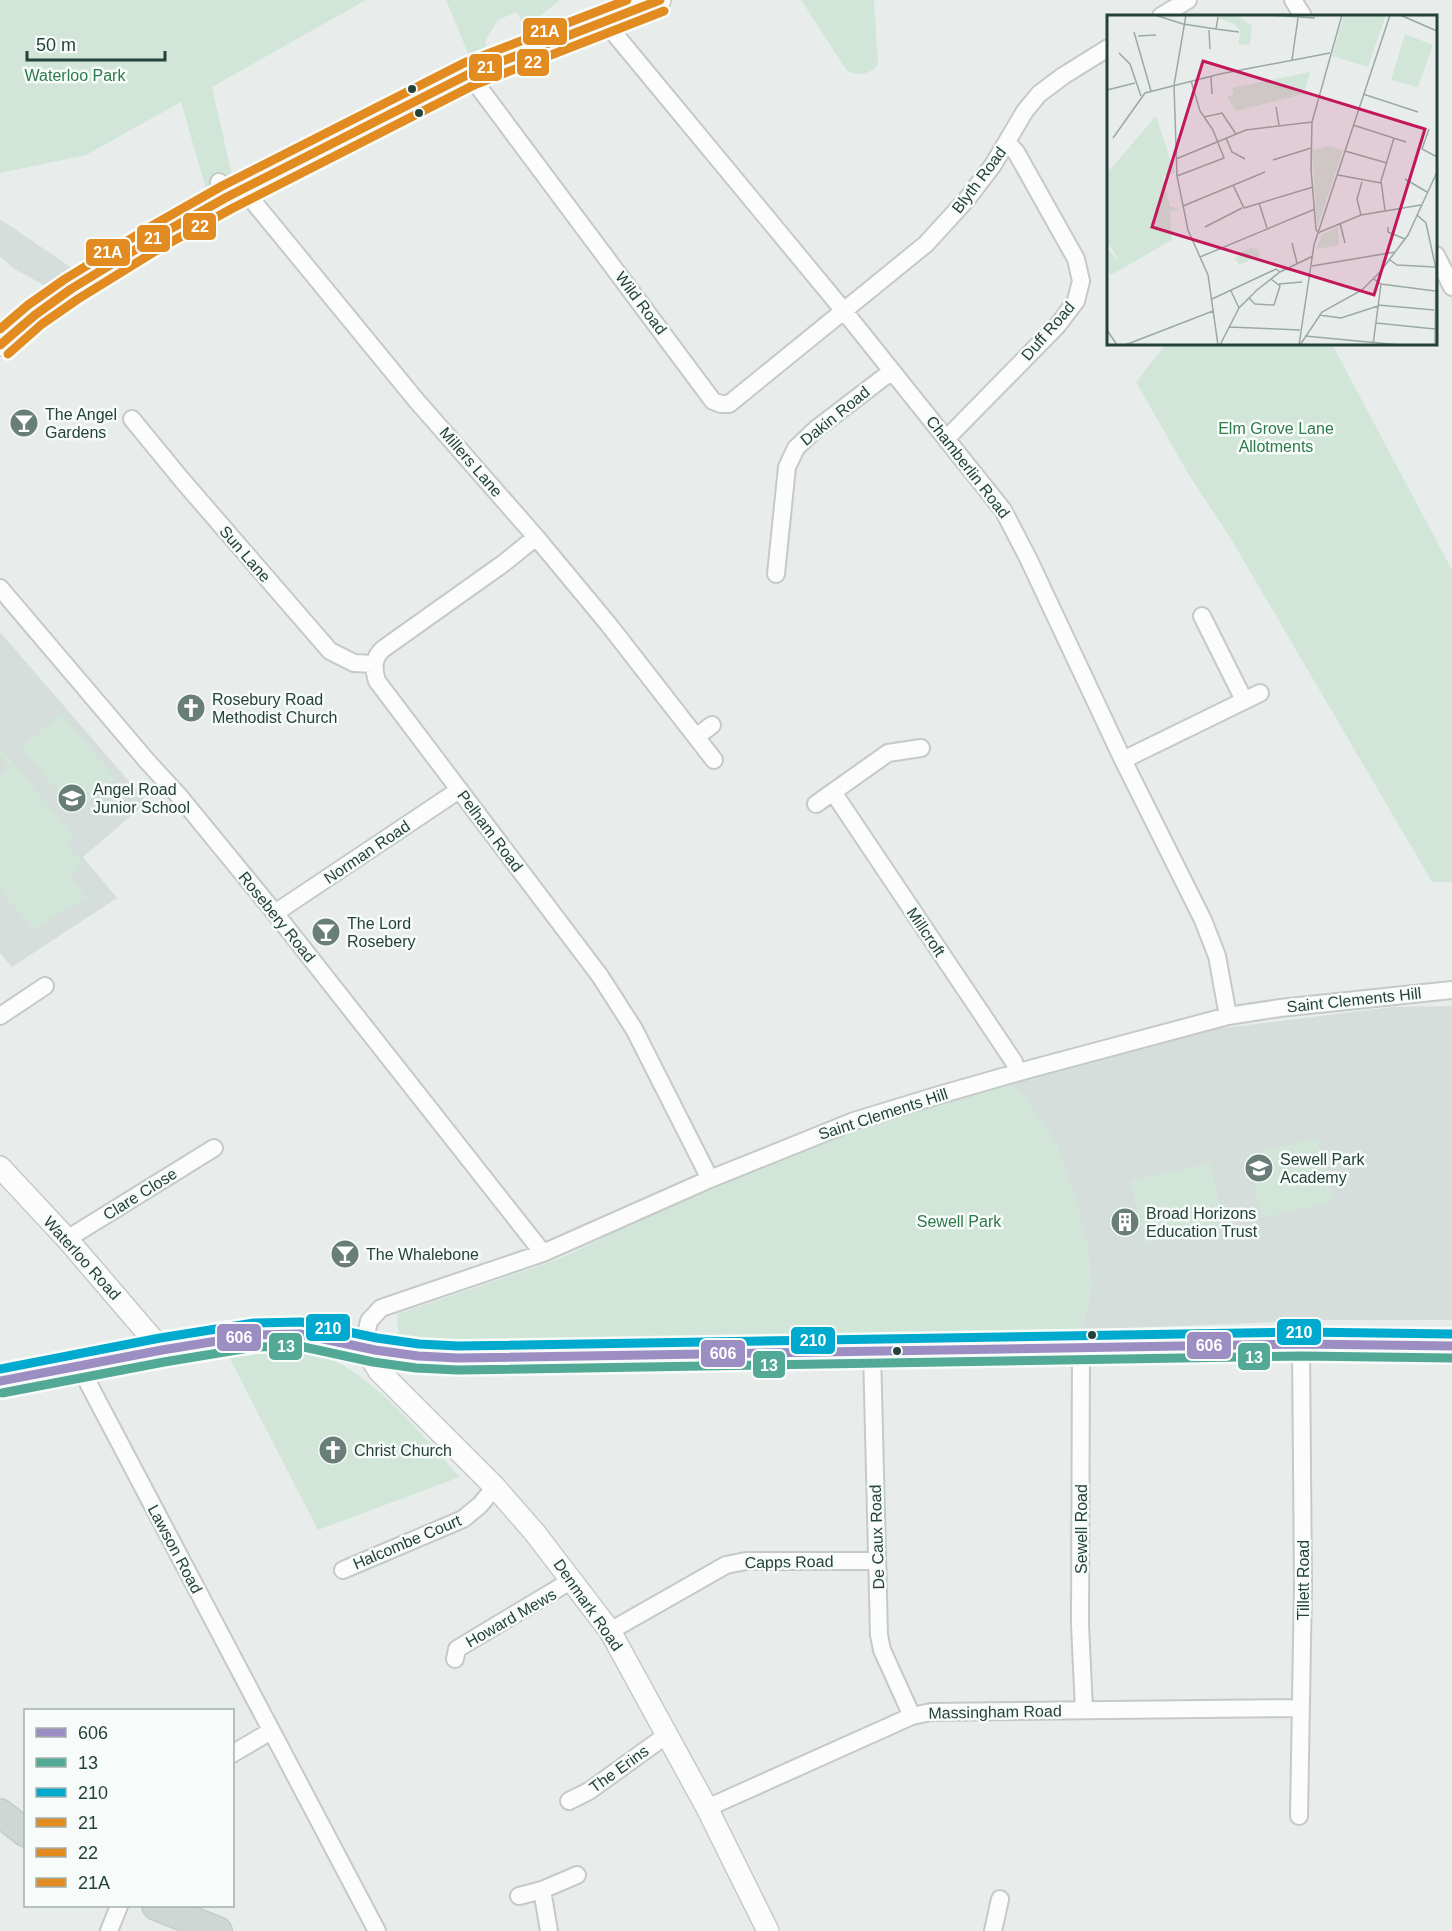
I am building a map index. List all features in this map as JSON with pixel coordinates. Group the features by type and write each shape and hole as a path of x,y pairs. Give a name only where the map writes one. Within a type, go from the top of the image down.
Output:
{"main road":[{"path":"0,1381 254,1335 300,1334 369,1349 418,1356 458,1358 1301,1344 1452,1346"},
{"path":"0,1813 24,1831"},
{"path":"161,1907 218,1931"}],"street":[{"path":"0,345 35,315 71,289 230,189 469,74 660,0"},
{"path":"1163,15 1188,0"},
{"path":"1293,0 1302,15"},
{"name":"Chamberlin Road","path":"604,21 844,310 1009,519 1123,760 1203,920 1217,956 1228,1016"},
{"name":"Blyth Road","path":"844,310 926,244 967,199 993,165 1025,111 1039,94 1107,49"},
{"name":"Wild Road","path":"469,74 713,401 721,405 729,404 844,310"},
{"name":"Duff Road","path":"946,440 1057,326 1076,301 1081,281 1076,259 1016,152 1007,142"},
{"name":"Millers Lane","path":"230,189 536,537 609,625 714,760"},
{"path":"1437,257 1452,287"},
{"name":"Dakin Road","path":"776,574 787,467 796,448 816,429 892,371"},
{"name":"Sun Lane","path":"132,419 330,651 354,663 374,664"},
{"path":"374,664 377,654 383,649 504,563 536,537"},
{"name":"Rosebery Road","path":"0,588 180,797 275,913 543,1254"},
{"path":"1202,616 1244,700"},
{"name":"Pelham Road","path":"374,664 377,681 600,976 634,1029 710,1179"},
{"path":"1123,760 1260,693"},
{"path":"696,737 712,725"},
{"path":"816,804 888,753 921,748"},
{"name":"Norman Road","path":"275,913 459,790"},
{"name":"Millcroft","path":"833,792 1014,1062 1017,1072"},
{"path":"0,1016 45,986"},
{"name":"Saint Clements Hill","path":"369,1349 369,1320 381,1308 543,1254 710,1179 854,1121 1017,1072 1228,1016 1280,1008 1452,990"},
{"name":"Clare Close","path":"67,1239 214,1148"},
{"name":"Waterloo Road","path":"0,1167 67,1239 162,1350"},
{"name":"Tillett Road","path":"1299,1816 1303,1585 1301,1344"},
{"name":"Sewell Road","path":"1080,1348 1080,1625 1084,1710"},
{"name":"Denmark Road","path":"369,1349 379,1371 495,1488 535,1533 610,1631 707,1808 768,1931"},
{"name":"De Caux Road","path":"872,1351 879,1635 882,1650 912,1716"},
{"name":"Lawson Road","path":"84,1366 87,1381 377,1931"},
{"name":"Halcombe Court","path":"343,1570 463,1519 495,1488"},
{"name":"Capps Road","path":"610,1631 726,1565 746,1561 877,1561"},
{"name":"Howard Mews","path":"455,1659 457,1649 559,1590 572,1580"},
{"name":"Massingham Road","path":"707,1808 912,1716 932,1712 1301,1708"},
{"path":"234,1753 271,1731"},
{"name":"The Erins","path":"569,1801 589,1791 668,1734"},
{"path":"519,1896 542,1890 577,1875"},
{"path":"542,1890 549,1931"},
{"path":"993,1931 1000,1899"},
{"path":"109,1931 118,1907"}],"shaded area":[{"path":"0,219 72,268 44,285 14,269 0,256"},
{"name":"Angel Road Junior School","path":"0,632 147,802 83,857 117,898 12,967 0,953"},
{"name":"Sewell Park Academy","path":"1452,1006 1452,1320 1324,1320 1081,1330 1091,1285 1087,1245 1057,1145 1026,1099 1008,1082 1215,1029 1392,1007"}],"green space":[{"name":"Waterloo Park","path":"0,0 366,0 212,87 232,175 206,189 181,102 86,155 0,173"},
{"path":"446,0 560,0 526,27 516,12 498,20 485,41 488,52 470,58"},
{"path":"801,0 874,0 878,64 875,68 856,74 847,71"},
{"name":"Elm Grove Lane Allotments","path":"1165,345 1333,345 1452,570 1452,882 1432,882 1136,382"},
{"path":"61,714 116,779 76,812 21,748"},
{"path":"0,747 74,837 66,845 83,864 69,877 86,897 34,929 0,890 0,777 10,768 0,756"},
{"name":"Sewell Park","path":"1008,1082 1026,1099 1057,1145 1078,1208 1087,1245 1091,1285 1081,1330 1057,1335 679,1345 399,1344 397,1314 559,1259 718,1182 774,1160 886,1120"},
{"path":"1318,1138 1333,1201 1262,1218 1247,1155"},
{"path":"1210,1163 1224,1225 1145,1244 1131,1181"},
{"path":"300,1350 323,1356 361,1377 397,1408 460,1477 318,1530 228,1355"}],"transit line":[{"name":"21A","path":"0,329 28,305 65,279 222,186 464,63 627,0"},
{"name":"21","path":"0,345 35,315 71,289 227,197 469,74 660,0"},
{"name":"22","path":"8,354 42,324 78,299 162,247 233,208 474,85 664,11"},
{"name":"210","path":"0,1369 160,1338 254,1323 301,1322 377,1338 419,1344 458,1346 1301,1332 1452,1334"},
{"name":"606","path":"0,1381 254,1335 300,1334 375,1350 418,1356 458,1358 1301,1344 1452,1346"},
{"name":"13","path":"2,1393 255,1347 299,1346 373,1362 416,1368 458,1370 1301,1356 1452,1358"}],"place":[{"name":"The Angel Gardens","path":"24,423"},
{"name":"Rosebury Road Methodist Church","path":"191,708"},
{"name":"Angel Road Junior School","path":"72,798"},
{"name":"The Lord Rosebery","path":"326,932"},
{"name":"Sewell Park Academy","path":"1259,1168"},
{"name":"Broad Horizons Education Trust","path":"1125,1222"},
{"name":"The Whalebone","path":"345,1254"},
{"name":"Christ Church","path":"333,1450"}]}
